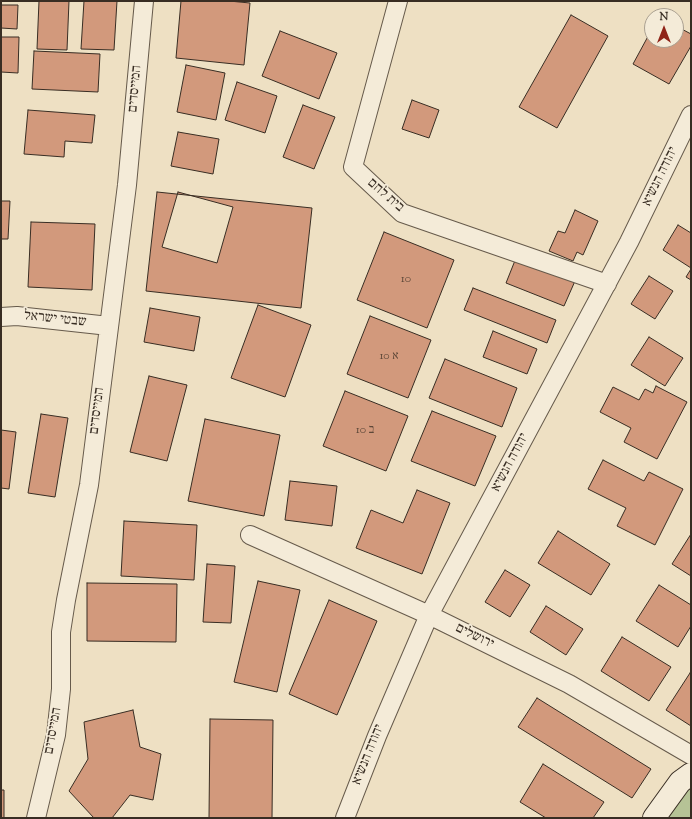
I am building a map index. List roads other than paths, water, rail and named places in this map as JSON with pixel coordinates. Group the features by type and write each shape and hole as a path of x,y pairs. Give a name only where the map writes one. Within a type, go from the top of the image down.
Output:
{"street":[{"name":"המייסדים","path":"36,818 56,735 61,689 61,632 89,485 110,326 127,185 144,1"},
{"name":"בית לחם","path":"398,1 353,167 402,213 607,284"},
{"name":"יהודה הנשיא","path":"345,818 376,736 429,615 607,284 691,115"},
{"name":"שבטי ישראל","path":"1,317 17,316 110,326"},
{"name":"ירושלים","path":"250,536 429,615 569,684 691,755"},
{"path":"654,818 680,782 691,774"}]}
